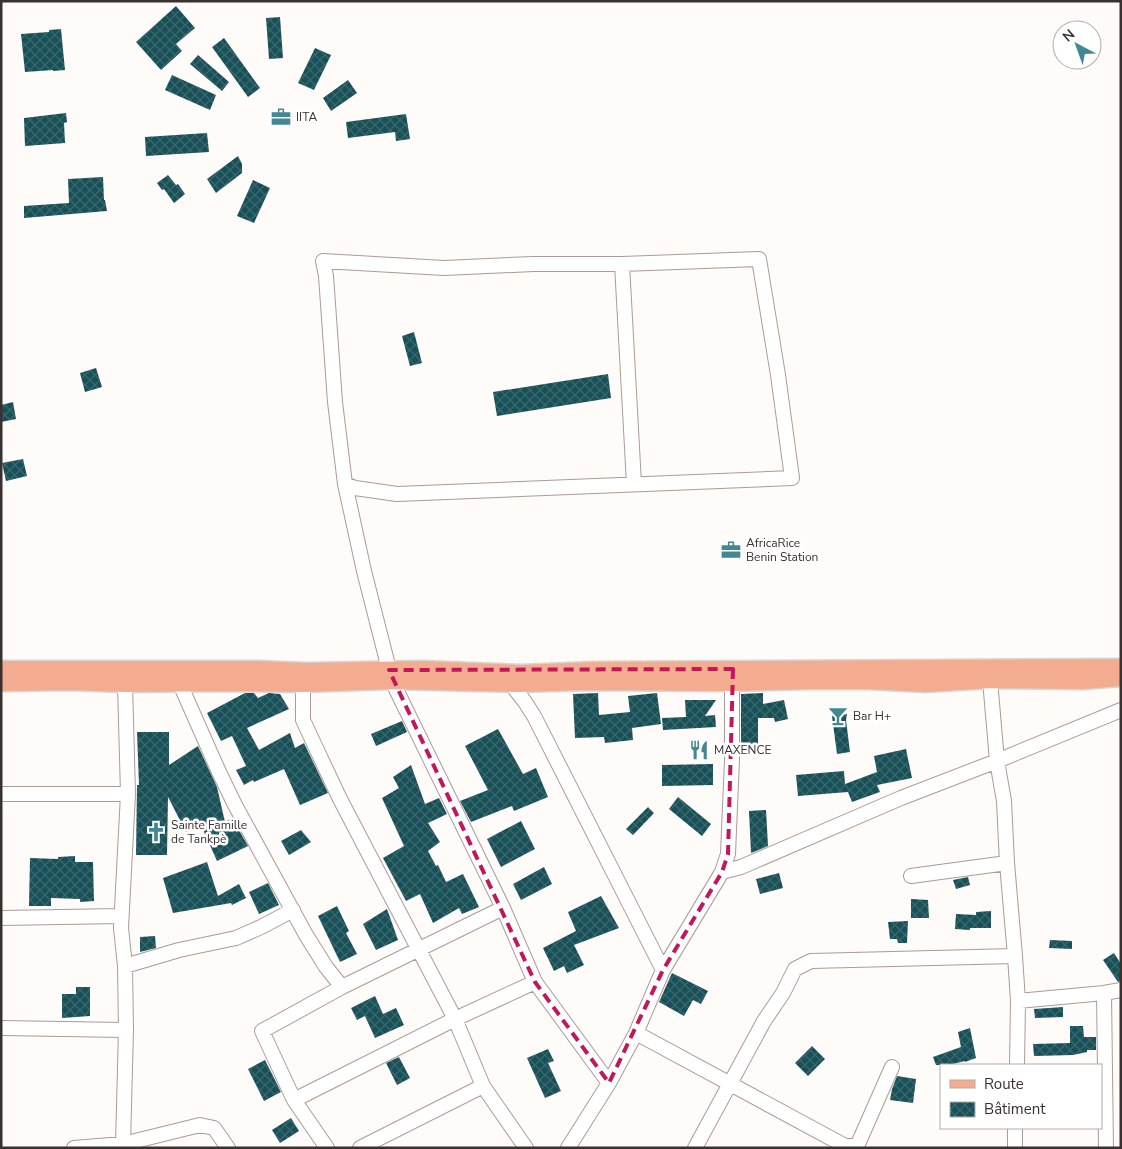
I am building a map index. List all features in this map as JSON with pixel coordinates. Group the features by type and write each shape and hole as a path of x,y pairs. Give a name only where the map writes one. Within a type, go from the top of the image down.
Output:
{"main road":[{"path":"1,670 128,677 180,677 238,683 304,677 512,678 588,682 732,676 810,681 926,684 990,674 1121,667"},
{"path":"990,674 1083,681 1121,678"},
{"path":"1,683 70,682 128,677"}],"street":[{"path":"345,484 354,488 397,494 792,478 759,258 622,264 533,264 444,268 323,261 326,276 335,402 345,484 390,676 504,908 534,982 609,1083"},
{"path":"622,264 634,484"},
{"path":"990,674 997,761 1004,801 1015,956 1018,1002 1017,1064"},
{"path":"568,1148 609,1083 636,1033 662,970 722,872 728,854 732,760 732,676"},
{"path":"124,1146 126,1030 125,966 121,916 128,794 128,677"},
{"path":"180,677 219,772 235,805 306,934 326,967 342,987"},
{"path":"304,677 303,720 340,799 455,1019 483,1086 526,1148"},
{"path":"512,678 534,716 662,970"},
{"path":"722,872 742,867 901,798 1121,710"},
{"path":"1,794 128,794"},
{"path":"911,876 1007,863"},
{"path":"327,1148 294,1100 262,1031 342,987 504,908"},
{"path":"125,966 179,950 236,938 293,910"},
{"path":"1,918 121,916"},
{"path":"695,1148 764,1021 783,993 795,969 811,961 1015,956"},
{"path":"294,1100 455,1019 534,982"},
{"path":"1018,1002 1121,990"},
{"path":"1104,993 1106,1148"},
{"path":"1,1028 126,1030"},
{"path":"636,1033 847,1147 858,1144 892,1067"},
{"path":"360,1148 483,1086"},
{"path":"74,1148 124,1146 200,1125 214,1128 228,1148"},
{"path":"1015,1129 1015,1148"}],"highlighted area":[{"path":"733,669 728,854 722,872 663,970 609,1083 535,982 389,670"}],"building":[{"path":"176,6 195,28 176,44 182,51 161,70 136,42"},
{"path":"280,17 283,58 269,59 266,18"},
{"path":"61,29 65,70 25,72 21,34"},
{"path":"224,38 260,88 248,97 212,47"},
{"path":"315,48 331,55 314,90 298,83"},
{"path":"198,55 229,82 222,91 190,64"},
{"path":"172,75 216,95 210,110 165,90"},
{"path":"348,80 357,93 331,111 323,98"},
{"path":"66,113 67,122 64,123 65,143 25,146 24,118"},
{"path":"406,114 410,139 396,141 395,132 348,138 346,122"},
{"path":"207,133 209,152 146,156 145,137"},
{"path":"238,156 242,164 242,173 216,193 207,179"},
{"path":"168,175 185,194 174,203 157,183"},
{"path":"103,177 104,200 107,211 24,218 24,206 69,203 68,179"},
{"path":"253,180 270,188 254,223 237,216"},
{"path":"414,332 422,363 410,366 402,336"},
{"path":"96,368 102,387 85,392 80,373"},
{"path":"608,374 611,398 497,416 493,392"},
{"path":"13,402 16,419 1,422 1,405"},
{"path":"23,459 27,476 6,481 2,463"},
{"path":"245,693 254,693 258,698 269,693 280,694 289,709 247,728 259,750 290,733 295,748 304,743 328,793 300,805 284,769 244,785 236,770 246,766 232,736 221,741 207,713"},
{"path":"598,693 599,715 630,712 628,696 657,693 661,724 632,728 633,740 605,743 604,737 575,738 573,694"},
{"path":"763,693 763,704 784,700 788,719 775,722 774,718 758,718 758,752 741,751 741,694"},
{"path":"685,700 716,700 705,716 715,715 716,727 663,730 662,718 686,717"},
{"path":"847,714 850,752 837,754 832,716"},
{"path":"402,721 407,732 376,746 371,734"},
{"path":"498,729 523,774 536,768 548,797 514,811 512,806 471,822 460,801 488,790 465,746"},
{"path":"137,732 169,732 169,765 198,746 217,787 225,822 232,818 248,846 217,861 200,823 186,832 168,797 167,855 136,855 137,785 139,785"},
{"path":"906,749 912,778 877,785 880,792 852,802 848,792 798,796 796,775 844,771 845,784 877,772 874,756"},
{"path":"713,764 713,785 662,786 662,765"},
{"path":"411,765 425,804 439,798 447,814 428,823 440,842 428,851 436,866 438,865 446,882 463,874 479,907 462,914 459,908 433,923 420,894 406,901 383,858 404,846 382,798 399,788 393,777"},
{"path":"678,797 711,824 702,836 669,809"},
{"path":"648,807 654,813 633,835 626,829"},
{"path":"766,810 768,846 751,853 749,811"},
{"path":"521,821 535,849 501,867 487,839"},
{"path":"301,830 311,842 289,855 281,841"},
{"path":"75,856 75,862 93,862 94,901 80,902 80,899 51,898 51,906 29,906 30,858 58,859 58,857"},
{"path":"207,862 218,896 239,884 246,898 232,905 231,903 173,913 163,878"},
{"path":"544,867 552,884 521,900 513,884"},
{"path":"779,873 783,888 760,894 756,879"},
{"path":"968,877 970,885 956,889 953,880"},
{"path":"268,883 279,905 259,914 249,892"},
{"path":"601,896 619,928 574,945 584,965 567,973 564,966 554,971 543,948 576,931 568,912"},
{"path":"911,899 928,900 929,918 911,918"},
{"path":"337,906 349,931 346,933 357,954 340,962 318,916"},
{"path":"387,909 398,940 376,950 363,924"},
{"path":"991,911 991,928 955,929 956,914 976,915 976,912"},
{"path":"908,921 907,943 898,943 897,939 890,939 888,922"},
{"path":"155,936 156,948 140,952 140,937"},
{"path":"1050,940 1072,941 1072,949 1049,948"},
{"path":"1114,953 1121,964 1121,981 1118,982 1103,960"},
{"path":"672,973 708,991 701,1004 693,1000 684,1016 659,1002"},
{"path":"76,987 90,987 90,1016 62,1018 62,994 76,994"},
{"path":"375,996 383,1014 396,1008 404,1025 375,1038 365,1016 357,1020 351,1008"},
{"path":"1063,1007 1063,1017 1035,1018 1034,1009"},
{"path":"1070,1026 1083,1026 1084,1037 1096,1037 1096,1050 1087,1050 1087,1052 1073,1055 1034,1056 1033,1044 1070,1043"},
{"path":"970,1028 976,1058 965,1062 936,1065 933,1057 961,1047 958,1032"},
{"path":"812,1046 825,1059 808,1076 795,1063"},
{"path":"548,1049 554,1061 548,1063 561,1091 545,1098 527,1058"},
{"path":"399,1057 410,1078 397,1085 386,1063"},
{"path":"265,1060 281,1092 264,1101 248,1069"},
{"path":"897,1076 916,1079 913,1103 890,1100"},
{"path":"291,1118 299,1131 280,1143 272,1130"}],"place":[{"name":"IITA","path":"281,117"},
{"name":"AfricaRice Benin Station","path":"731,550"},
{"name":"Bar H+","path":"838,716"},
{"name":"MAXENCE","path":"699,750"},
{"name":"Sainte Famille de Tankpè","path":"156,832"}]}
